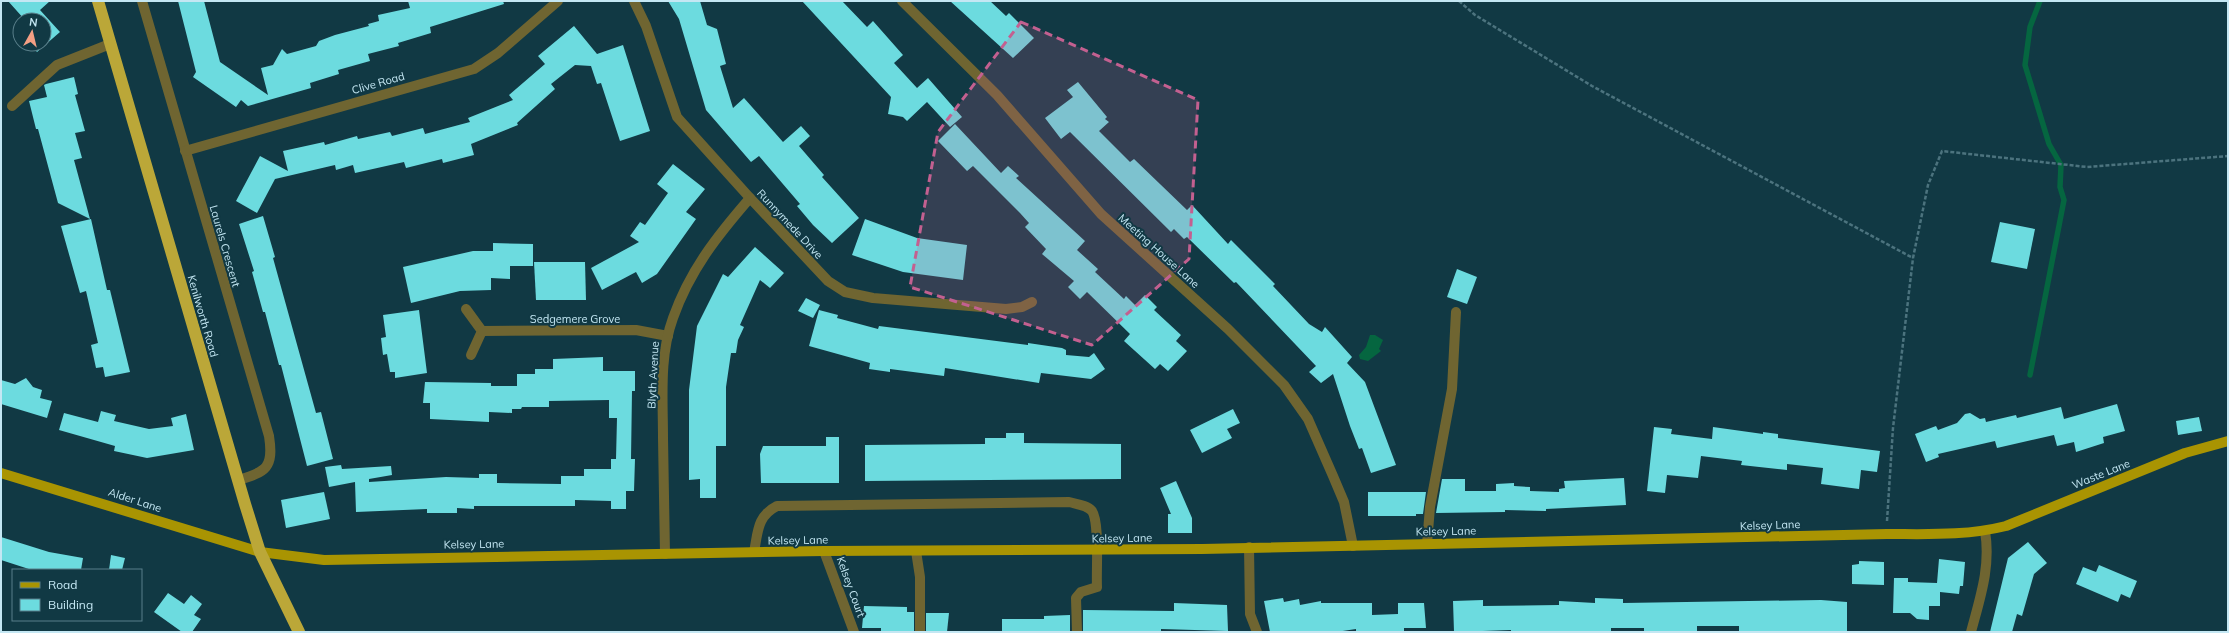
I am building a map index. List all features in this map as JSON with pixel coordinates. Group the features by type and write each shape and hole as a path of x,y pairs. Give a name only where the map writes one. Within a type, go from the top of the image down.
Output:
{"highway":[{"name":"Kenilworth Road","path":"98,1 260,552 299,632"}],"main road":[{"name":"Waste Lane","path":"1984,531 2006,526 2185,453 2228,441"},
{"name":"Alder Lane","path":"1,473 112,505 260,552"},
{"name":"Kelsey Lane","path":"260,552 324,560 824,551 1096,550 1353,546 1887,534 1957,534 1984,531"}],"street":[{"name":"Laurels Crescent","path":"142,1 269,436 271,448 268,465 262,473 238,480"},
{"name":"Clive Road","path":"185,151 474,69 498,53 558,1"},
{"name":"Runnymede Drive","path":"634,1 646,26 677,117 820,274 846,292 873,298 1006,309 1022,307 1032,302"},
{"name":"Meeting House Lane","path":"902,1 997,95 1101,214 1228,329 1284,385 1308,419 1333,476 1344,502 1353,546"},
{"path":"12,106 57,65 110,44"},
{"name":"Blyth Avenue","path":"665,554 663,383 668,336 681,298 698,263 712,243 750,198"},
{"path":"466,308 482,331 471,355"},
{"path":"1427,544 1430,507 1452,389 1456,312"},
{"name":"Sedgemere Grove","path":"482,331 636,330 668,336"},
{"path":"754,552 761,519 766,511 777,506 1069,502 1083,505 1091,510 1097,522 1096,586 1081,592 1076,598 1077,632"},
{"path":"1971,632 1986,575 1988,550 1984,531"},
{"path":"1249,547 1250,614 1257,632"},
{"name":"Kelsey Court","path":"824,551 854,632"},
{"path":"916,551 920,577 920,632"}],"path":[{"path":"1459,1 1475,14 1592,86 1913,258"},
{"path":"1887,534 1893,428 1913,258 1928,185 1942,151 2087,167 2228,156"}],"highlighted area":[{"path":"1021,22 1198,100 1189,259 1092,345 910,287 938,132"}],"shaded area":[{"path":"1370,335 1375,335 1383,340 1379,349 1381,351 1368,361 1360,359 1359,355 1366,347"}],"building":[{"path":"8,1 50,1 40,10 42,12 18,12"},
{"path":"178,1 204,1 220,62 268,95 261,68 273,65 282,49 287,54 316,46 319,41 335,35 369,26 368,24 379,21 378,15 410,8 408,1 503,1 504,4 430,27 431,33 398,43 399,46 368,54 370,61 338,70 339,74 310,83 311,88 248,106 241,100 236,107 193,77 196,72"},
{"path":"668,1 700,1 707,25 717,29 726,64 720,66 733,108 744,98 783,142 801,126 810,136 799,146 824,175 822,177 859,218 832,243 813,225 797,206 800,204 759,156 751,162 706,110 679,19"},
{"path":"802,1 842,1 867,27 873,21 903,55 894,63 917,88 928,78 962,117 950,127 927,102 907,121 903,117 888,114 891,97"},
{"path":"950,1 990,1 1006,16 1009,13 1034,38 1013,58"},
{"path":"52,23 60,32 52,39"},
{"path":"574,26 597,54 623,45 650,131 620,141 601,83 597,84 591,66 575,65 551,84 555,89 517,123 518,125 471,144 474,155 443,163 442,159 406,168 404,162 355,173 353,165 336,170 335,165 275,179 257,213 236,201 260,156 288,171 283,151 324,142 325,145 357,136 358,139 390,132 392,136 423,128 425,134 470,122 468,118 513,100 509,95 545,64 538,56"},
{"path":"74,77 78,94 75,95 85,131 75,133 82,158 74,160 90,219 58,203 29,101 47,97 44,85"},
{"path":"1078,82 1107,117 1105,119 1109,122 1099,131 1130,162 1134,159 1187,210 1192,205 1228,244 1231,240 1275,284 1273,286 1309,324 1322,332 1325,327 1352,357 1347,363 1365,382 1396,465 1371,473 1362,448 1359,449 1350,426 1333,374 1321,383 1309,372 1316,366 1236,282 1234,283 1187,237 1184,239 1174,229 1171,232 1070,132 1061,139 1045,118 1073,97 1067,90"},
{"path":"955,124 1001,173 1008,166 1019,176 1016,178 1085,241 1077,250 1098,269 1095,272 1124,299 1126,296 1135,305 1145,295 1157,307 1154,310 1181,335 1176,341 1187,351 1168,371 1160,364 1155,369 1124,341 1130,334 1087,292 1080,299 1068,287 1074,281 1042,254 1046,249 1025,227 1029,223 973,166 967,171 938,141"},
{"path":"673,164 705,189 686,212 696,219 657,274 642,283 636,272 602,290 591,268 639,242 630,236 640,222 645,225 668,193 657,184"},
{"path":"263,216 275,257 273,258 316,413 321,412 333,459 307,466 281,365 279,365 265,312 263,312 252,272 254,271 239,224"},
{"path":"91,219 107,290 110,290 130,372 105,377 103,367 96,368 91,345 98,343 86,291 80,293 61,226"},
{"path":"865,219 917,238 967,245 963,280 903,272 852,255"},
{"path":"2000,222 2035,229 2027,269 1991,262"},
{"path":"493,243 533,244 533,266 510,266 510,279 491,278 491,290 460,291 411,303 403,267 473,251 493,251"},
{"path":"755,247 784,273 770,288 760,280 740,325 744,327 738,340 736,353 731,353 726,387 726,446 716,446 716,498 700,498 700,479 689,480 689,390 697,326 723,274 728,277"},
{"path":"534,262 585,262 586,300 536,300"},
{"path":"1457,269 1477,277 1467,304 1447,297"},
{"path":"806,298 820,305 813,318 798,311"},
{"path":"419,310 427,373 395,378 395,372 390,372 387,354 383,355 381,338 386,337 383,315"},
{"path":"819,310 838,315 837,318 878,329 879,326 1028,345 1028,343 1062,348 1066,350 1066,355 1089,357 1094,353 1105,369 1091,379 1041,373 1039,383 945,368 944,376 890,369 890,372 869,369 870,363 809,346"},
{"path":"603,357 603,371 635,371 635,391 632,391 631,459 635,459 634,491 626,491 626,509 611,509 611,501 575,500 575,506 474,506 474,509 457,508 457,513 427,513 427,509 356,512 355,482 329,487 325,467 341,465 342,469 391,466 392,475 369,479 369,482 446,477 479,478 479,474 497,474 497,483 561,484 561,476 584,476 584,469 611,469 611,459 616,459 617,418 609,418 609,400 549,401 549,407 522,407 521,409 512,409 512,413 489,412 489,422 430,419 430,403 423,403 425,382 491,383 491,386 517,386 517,374 535,374 535,369 553,369 553,359"},
{"path":"26,378 33,387 42,390 40,398 52,401 47,418 1,404 1,380 15,384"},
{"path":"2117,404 2125,431 2103,437 2104,443 2076,452 2074,442 2057,446 2054,435 1997,448 1995,441 1938,454 1939,457 1926,462 1915,434 1936,426 1938,430 1957,423 1965,414 1970,413 1980,419 1985,418 1986,422 2016,415 2017,418 2061,407 2064,419"},
{"path":"1233,409 1240,423 1227,429 1232,438 1202,453 1190,430"},
{"path":"101,411 116,415 114,421 149,429 173,426 171,418 186,414 194,450 147,458 114,451 115,446 59,430 64,413 98,422"},
{"path":"2199,417 2202,431 2178,435 2176,421"},
{"path":"1654,427 1672,429 1671,434 1712,439 1713,427 1763,434 1763,432 1778,434 1778,438 1880,451 1877,472 1861,470 1859,489 1821,484 1823,468 1787,464 1787,470 1741,465 1742,461 1701,456 1698,478 1667,475 1665,493 1647,491"},
{"path":"1006,433 1024,433 1024,443 1121,444 1121,479 865,481 865,445 985,444 985,438 1006,438"},
{"path":"826,437 839,437 839,483 761,483 760,454 763,446 826,446"},
{"path":"1624,478 1626,505 1546,509 1546,511 1505,510 1505,512 1436,513 1442,479 1465,479 1465,491 1496,491 1496,484 1514,483 1514,486 1530,487 1530,491 1559,492 1559,489 1565,488 1564,481"},
{"path":"1176,481 1192,518 1192,533 1168,533 1168,514 1171,514 1160,488"},
{"path":"324,492 330,519 286,528 281,500"},
{"path":"1368,492 1426,492 1423,514 1416,514 1416,516 1368,516"},
{"path":"1,537 49,552 83,558 81,569 29,569 1,560"},
{"path":"2028,542 2047,563 2034,574 2022,616 2017,614 2012,632 1990,632 2008,558"},
{"path":"111,555 125,558 122,569 109,569"},
{"path":"1939,559 1965,562 1963,586 1960,586 1959,594 1940,592 1940,606 1929,606 1929,620 1917,619 1910,613 1893,613 1894,578 1908,578 1908,582 1937,583"},
{"path":"1859,561 1884,562 1884,585 1852,584 1852,565 1859,564"},
{"path":"2099,565 2137,581 2130,598 2121,594 2118,602 2076,584 2083,567 2096,572"},
{"path":"168,593 184,604 191,595 202,604 194,615 201,619 192,632 182,632 154,612"},
{"path":"1283,598 1284,602 1299,599 1300,605 1321,601 1321,603 1372,603 1372,615 1398,614 1398,603 1424,603 1426,628 1404,628 1404,632 1356,632 1356,629 1336,632 1270,632 1264,601"},
{"path":"1595,598 1623,599 1623,603 1821,600 1847,602 1847,632 1739,632 1739,626 1697,626 1697,632 1644,632 1644,628 1611,628 1611,632 1511,632 1511,630 1454,632 1453,601 1483,600 1483,606 1559,605 1559,601 1595,603"},
{"path":"1174,603 1227,605 1228,631 1161,629 1161,632 1083,632 1083,610 1174,611"},
{"path":"864,606 907,607 907,612 914,612 914,632 881,632 881,628 862,628"},
{"path":"926,613 949,613 947,632 926,632"},
{"path":"1070,615 1070,632 1002,632 1002,619 1044,619 1044,616"}],"waterway":[{"path":"2030,375 2064,200 2060,187 2061,165 2049,144 2025,65 2030,27 2040,1"}]}
